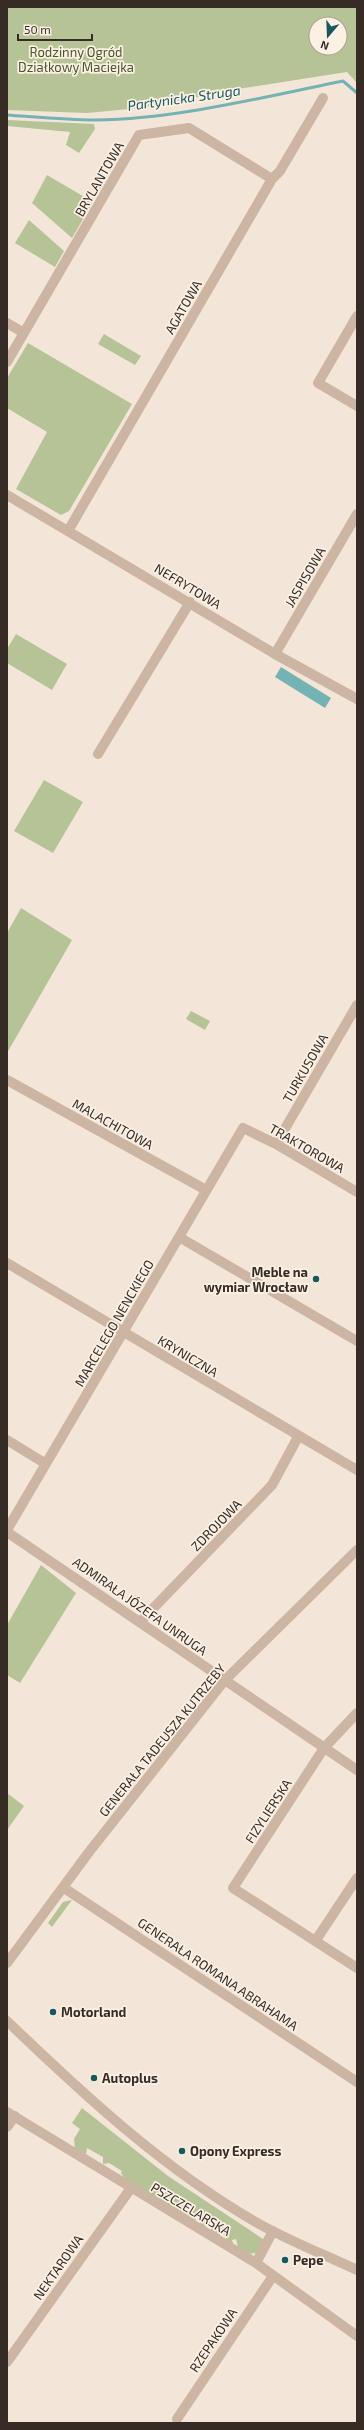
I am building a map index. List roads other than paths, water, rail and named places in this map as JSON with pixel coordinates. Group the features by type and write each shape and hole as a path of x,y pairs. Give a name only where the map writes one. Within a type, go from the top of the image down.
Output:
{"street":[{"name":"AGATOWA","path":"68,531 272,179 280,170 323,98"},
{"name":"BRYLANTOWA","path":"7,362 139,135 189,128 272,179"},
{"path":"357,316 318,383 357,406"},
{"path":"7,323 24,333"},
{"name":"NEFRYTOWA","path":"7,495 190,602 275,654 357,699"},
{"name":"JASPISOWA","path":"275,654 357,514"},
{"path":"98,754 190,602"},
{"name":"TURKUSOWA","path":"276,1144 357,1006"},
{"name":"MALACHITOWA","path":"7,1080 206,1190"},
{"name":"TRAKTOROWA","path":"243,1128 276,1144 357,1192"},
{"name":"MARCELEGO NENCKIEGO","path":"7,1531 243,1128"},
{"path":"179,1238 357,1341"},
{"name":"KRYNICZNA","path":"7,1263 123,1334 357,1470"},
{"name":"ZDROJOWA","path":"140,1622 272,1485 298,1437"},
{"path":"7,1440 46,1464"},
{"name":"ADMIRAŁA JÓZEFA UNRUGA","path":"7,1531 357,1770"},
{"name":"GENERAŁA TADEUSZA KUTRZEBY","path":"7,1963 116,1817 225,1680 357,1550"},
{"name":"FIZYLIERSKA","path":"316,1940 233,1888 324,1748 357,1713"},
{"path":"357,1878 316,1940 357,1968"},
{"name":"GENERAŁA ROMANA ABRAHAMA","path":"64,1888 357,2082"},
{"path":"7,2021 90,2100 208,2191 273,2231 357,2270"},
{"path":"7,2127 11,2114"},
{"name":"PSZCZELARSKA","path":"11,2114 256,2263 357,2336"},
{"name":"NEKTAROWA","path":"7,2362 131,2188"},
{"path":"256,2263 273,2231"},
{"name":"RZEPAKOWA","path":"177,2419 273,2276"}],"water":[{"path":"281,667 331,698 325,708 275,677"}],"waterway":[{"name":"Partynicka Struga","path":"7,115 95,120 157,116 220,106 343,81 357,93"}],"place":[{"name":"Meble na wymiar Wrocław","path":"316,1279"},
{"name":"Motorland","path":"53,2012"},
{"name":"Autoplus","path":"94,2078"},
{"name":"Opony Express","path":"182,2151"},
{"name":"Pepe","path":"285,2260"}],"park label":[{"name":"Rodzinny Ogród Działkowy Maciejka","path":"76,60"}]}
